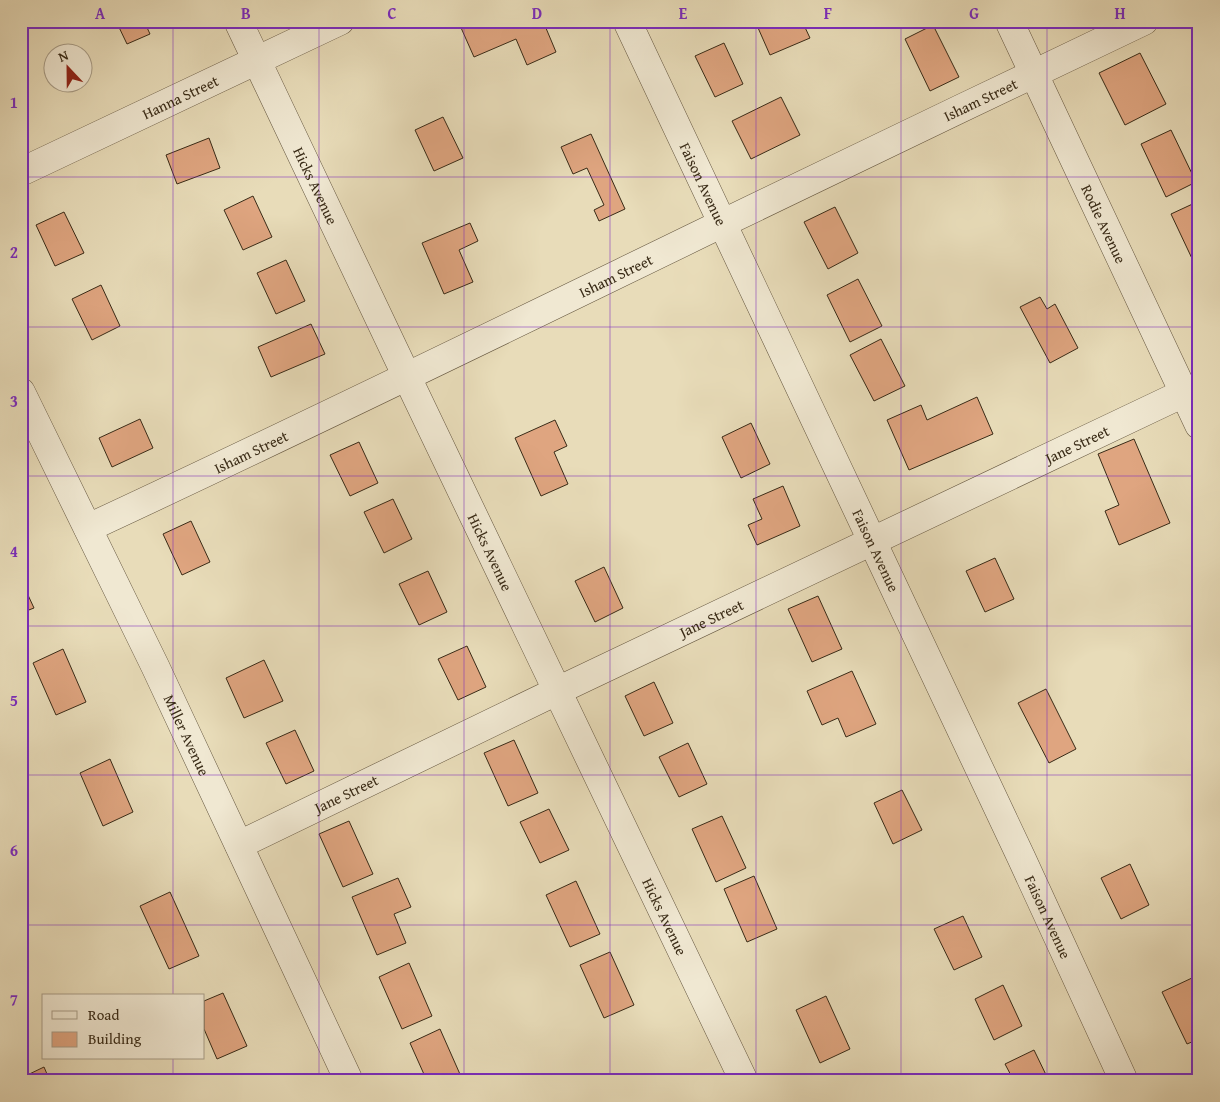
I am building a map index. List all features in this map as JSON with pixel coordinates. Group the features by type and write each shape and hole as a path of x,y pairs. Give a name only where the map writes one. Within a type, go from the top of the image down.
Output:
{"street":[{"name":"Hicks Avenue","path":"238,21 744,1081"},
{"name":"Hanna Street","path":"21,172 340,21"},
{"name":"Faison Avenue","path":"627,21 1017,848 1124,1081"},
{"name":"Rodie Avenue","path":"1009,21 1199,425"},
{"name":"Isham Street","path":"88,528 407,377 722,223 1144,21"},
{"name":"Miller Avenue","path":"21,392 155,666 349,1081"},
{"name":"Jane Street","path":"239,845 557,691 1184,393"}],"building":[{"path":"116,21 144,21 150,34 127,44"},
{"path":"458,21 543,21 556,52 527,65 516,39 474,57"},
{"path":"685,21 704,21 688,28"},
{"path":"755,21 802,21 810,38 770,55"},
{"path":"933,25 959,77 930,91 905,39"},
{"path":"724,43 743,84 715,97 695,56"},
{"path":"1140,53 1166,104 1125,125 1099,73"},
{"path":"781,97 800,135 751,159 732,121"},
{"path":"443,117 463,158 434,171 415,130"},
{"path":"1171,130 1196,182 1166,197 1141,144"},
{"path":"591,134 625,209 599,221 594,210 604,205 587,168 573,174 561,147"},
{"path":"209,138 220,168 177,184 166,155"},
{"path":"253,196 272,237 243,250 224,210"},
{"path":"1199,201 1199,265 1196,267 1171,214"},
{"path":"835,207 858,253 828,269 804,222"},
{"path":"64,212 84,253 55,266 36,225"},
{"path":"470,223 478,241 459,250 473,282 444,294 422,243"},
{"path":"286,260 305,301 276,314 257,273"},
{"path":"858,279 882,326 850,342 827,295"},
{"path":"101,285 120,326 92,340 72,299"},
{"path":"1040,297 1047,309 1055,304 1078,348 1050,363 1020,307"},
{"path":"311,324 325,354 271,377 258,347"},
{"path":"881,339 905,386 874,401 850,355"},
{"path":"977,397 993,434 909,470 887,420 921,405 927,420"},
{"path":"140,419 153,448 112,467 99,438"},
{"path":"555,420 567,446 554,452 568,484 541,496 515,438"},
{"path":"751,423 770,464 741,478 722,437"},
{"path":"1134,439 1170,523 1119,545 1105,511 1119,505 1098,454"},
{"path":"359,442 378,483 350,496 330,455"},
{"path":"783,486 800,526 757,545 748,525 762,519 753,499"},
{"path":"393,499 412,539 384,553 364,512"},
{"path":"191,521 210,562 182,575 163,534"},
{"path":"995,558 1014,599 985,612 966,571"},
{"path":"604,567 623,608 595,622 575,581"},
{"path":"428,571 447,612 419,625 399,584"},
{"path":"21,580 34,608 21,613"},
{"path":"818,596 842,649 812,662 788,609"},
{"path":"467,646 486,687 458,700 438,659"},
{"path":"63,649 86,702 56,715 33,663"},
{"path":"264,660 283,701 244,718 226,678"},
{"path":"852,671 876,724 846,737 838,718 822,725 807,691"},
{"path":"654,682 673,723 644,736 625,696"},
{"path":"1046,689 1076,749 1049,763 1018,703"},
{"path":"295,730 314,771 286,784 266,743"},
{"path":"514,740 538,793 508,806 484,753"},
{"path":"688,743 707,784 679,797 659,757"},
{"path":"110,759 133,812 103,826 80,773"},
{"path":"902,790 922,830 893,844 874,803"},
{"path":"549,809 569,850 540,863 520,822"},
{"path":"722,816 746,868 716,882 692,829"},
{"path":"349,821 373,874 343,887 319,834"},
{"path":"1130,864 1149,905 1121,919 1101,878"},
{"path":"754,876 777,929 747,942 724,889"},
{"path":"398,878 411,907 394,914 406,943 377,955 352,897"},
{"path":"576,881 600,934 570,947 546,895"},
{"path":"170,892 199,956 169,969 140,906"},
{"path":"963,916 982,957 954,970 934,929"},
{"path":"610,952 634,1005 604,1018 580,965"},
{"path":"409,963 432,1016 402,1029 379,977"},
{"path":"1192,978 1199,992 1199,1039 1187,1044 1162,992"},
{"path":"1003,985 1022,1026 994,1040 975,999"},
{"path":"223,993 247,1046 217,1059 205,1031 205,1001"},
{"path":"826,996 850,1049 820,1063 796,1010"},
{"path":"440,1029 463,1081 427,1081 410,1043"},
{"path":"1034,1050 1049,1081 1014,1081 1005,1064"},
{"path":"44,1067 50,1081 21,1081 21,1078"}]}
